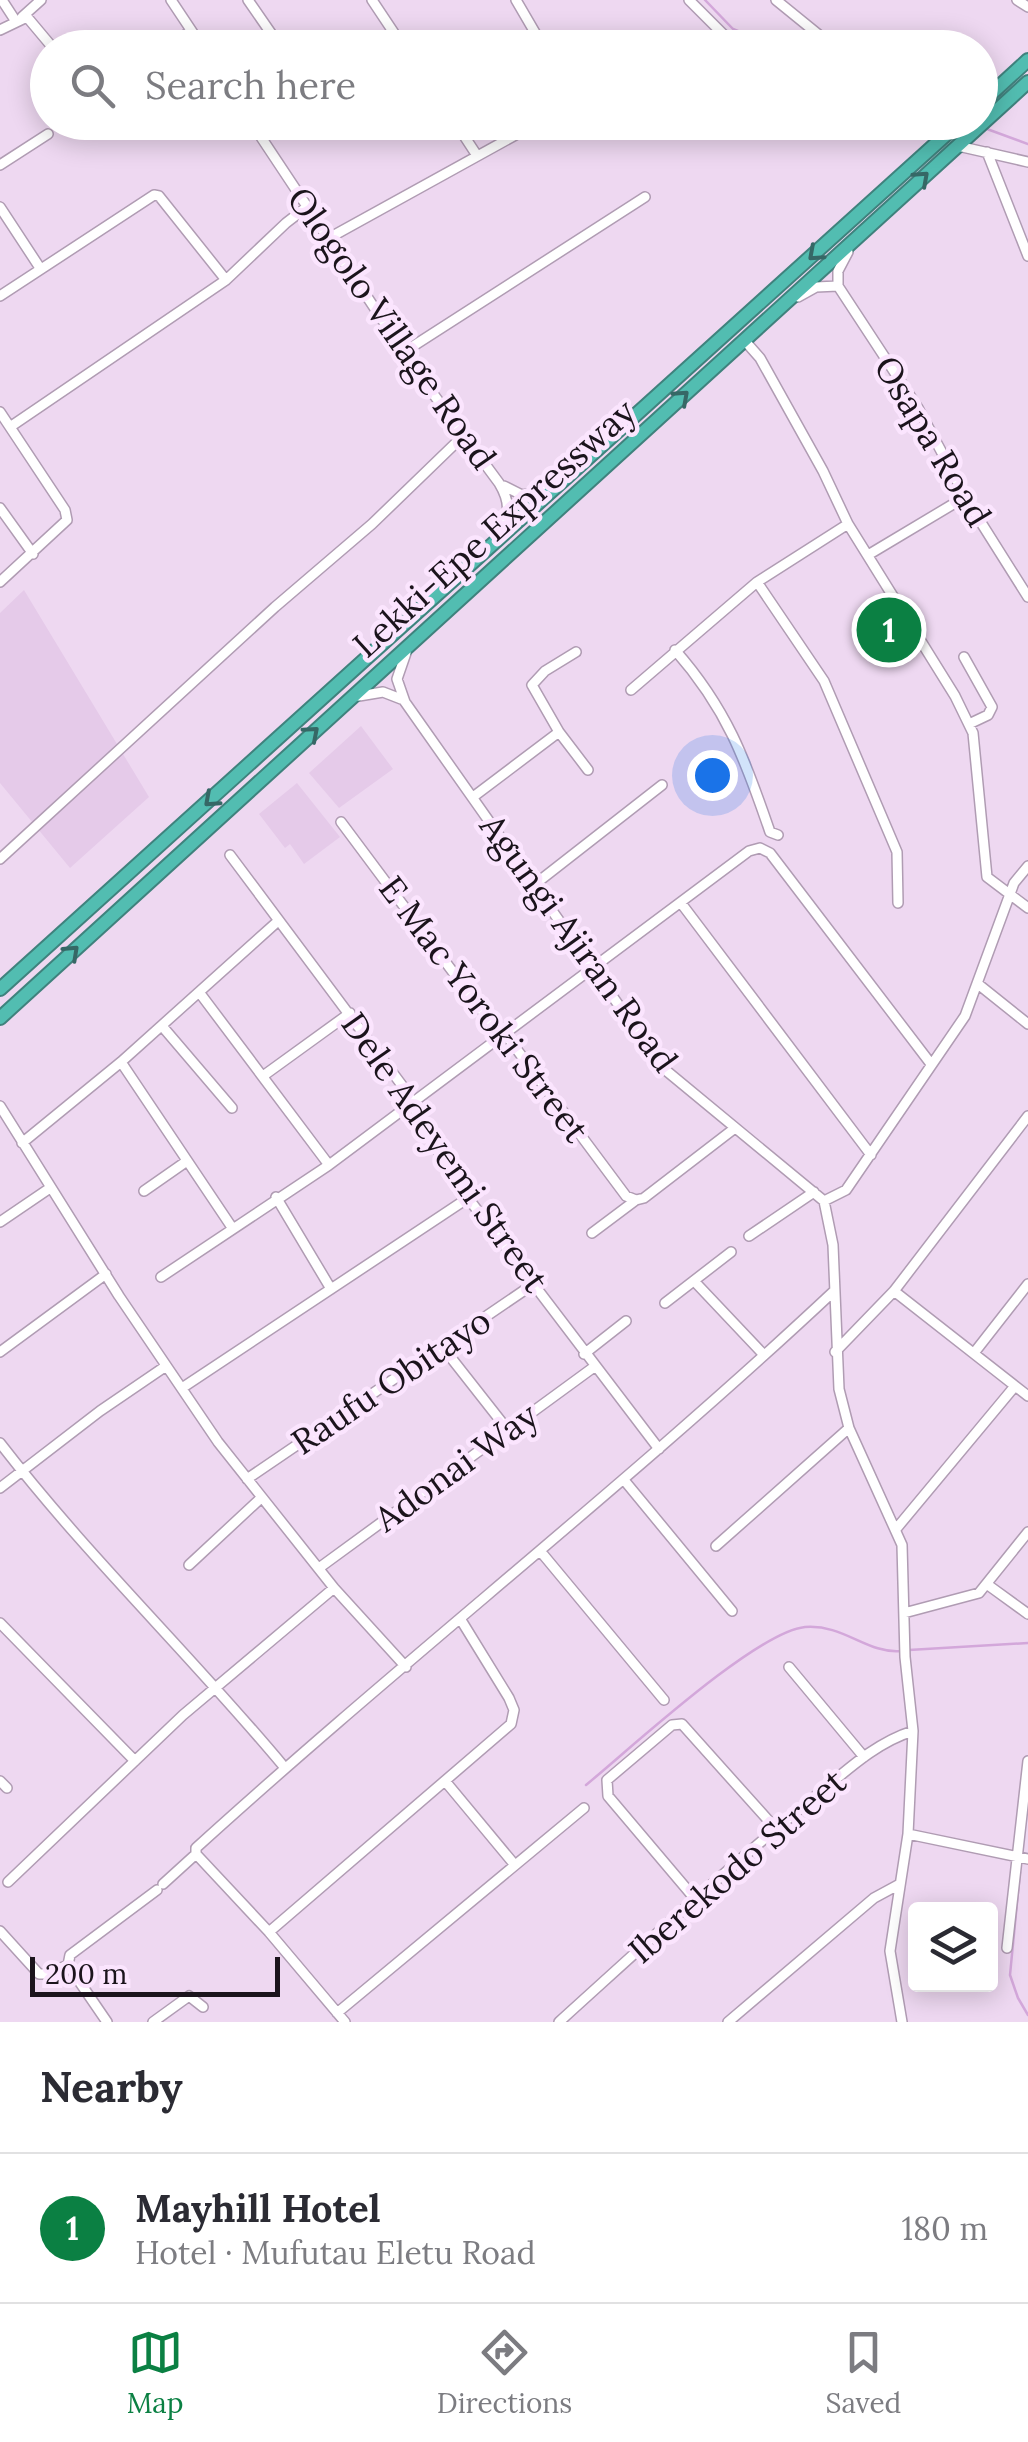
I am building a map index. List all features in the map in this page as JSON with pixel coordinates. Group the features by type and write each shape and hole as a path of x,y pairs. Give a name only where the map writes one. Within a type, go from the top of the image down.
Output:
{"highway":[{"path":"998,88 1028,60"},
{"name":"Lekki-Epe Expressway","path":"998,110 1028,82"},
{"name":"Lekki-Epe Expressway","path":"0,989 941,140"},
{"name":"Lekki-Epe Expressway","path":"0,1018 962,142"}],"street":[{"path":"2,0 19,18 33,21 40,30"},
{"path":"0,30 41,0"},
{"path":"171,0 191,30"},
{"path":"248,0 269,30"},
{"path":"372,0 392,30"},
{"path":"516,0 534,30"},
{"path":"688,0 719,30"},
{"path":"776,0 813,30"},
{"path":"1017,0 1028,7"},
{"path":"0,165 39,140"},
{"name":"Ologolo Village Road","path":"264,140 404,352 500,483"},
{"path":"467,140 476,154"},
{"path":"328,238 503,140"},
{"path":"962,142 1028,162"},
{"path":"988,152 1028,256"},
{"path":"0,296 154,195 159,196 226,280"},
{"path":"404,352 645,197"},
{"path":"10,427 226,280 308,206"},
{"path":"0,207 40,268"},
{"path":"785,304 816,287 838,286 842,260 858,236"},
{"name":"Osapa Road","path":"838,286 918,408 965,497 1028,598"},
{"path":"745,340 760,358 824,472 848,524 969,724 976,744 987,876 1028,908"},
{"path":"0,412 65,510 67,520 0,582"},
{"path":"0,859 275,607 372,524 463,436"},
{"path":"500,483 514,493 530,495 570,477"},
{"path":"481,557 507,518 508,501 500,483"},
{"path":"868,555 965,497"},
{"path":"0,508 32,554"},
{"path":"631,690 758,582 848,524"},
{"path":"758,582 824,681 897,852 898,903"},
{"path":"405,702 398,688 398,669 418,634"},
{"path":"676,650 703,682 742,750 770,832 778,835"},
{"path":"576,652 532,685 588,770"},
{"path":"964,657 992,707 988,715 969,724"},
{"path":"351,698 383,692 405,702"},
{"name":"Agungi Ajiran Road","path":"405,702 662,1068 824,1201"},
{"path":"474,797 560,732"},
{"path":"534,885 662,785"},
{"name":"E Mac Yoroki Street","path":"341,822 631,1198"},
{"path":"161,1277 329,1165 749,851 760,848 770,852 931,1064"},
{"name":"Dele Adeyemi Street","path":"230,855 413,1103 418,1121 468,1198 659,1449"},
{"path":"902,2022 890,1951 908,1834 913,1731 904,1644 902,1545 849,1428 840,1389 832,1292 833,1245 824,1201 842,1194 965,1016 1010,894 1028,866"},
{"path":"681,903 871,1154"},
{"path":"22,1143 121,1062 277,922"},
{"path":"978,984 1028,1024"},
{"path":"199,992 329,1165"},
{"path":"263,1076 350,1014"},
{"path":"162,1026 232,1108"},
{"path":"121,1062 233,1229"},
{"path":"0,1106 166,1366 247,1479 334,1588 406,1666"},
{"path":"835,1352 894,1290 1028,1116"},
{"path":"592,1233 631,1198 644,1198 735,1128"},
{"path":"144,1191 187,1161"},
{"path":"0,1222 50,1188"},
{"path":"750,1236 814,1192"},
{"path":"276,1198 332,1289"},
{"path":"182,1388 468,1198"},
{"path":"665,1302 731,1252"},
{"path":"0,1352 106,1274"},
{"path":"695,1282 764,1355"},
{"name":"Raufu Obitayo","path":"247,1479 535,1283"},
{"path":"974,1354 1028,1284"},
{"path":"894,1290 1028,1396"},
{"path":"584,1808 514,1864 341,2018 269,1932 196,1854 196,1848 284,1768 624,1480 832,1292"},
{"path":"584,1354 626,1320"},
{"path":"441,1345 507,1429"},
{"path":"0,1488 166,1366"},
{"name":"Adonai Way","path":"319,1568 594,1366"},
{"path":"896,1529 1015,1386"},
{"path":"716,1546 849,1428"},
{"path":"0,1442 60,1519 217,1687 284,1768"},
{"path":"624,1480 732,1611"},
{"path":"189,1564 262,1498"},
{"path":"904,1613 973,1596 988,1585 1028,1532"},
{"path":"541,1552 664,1700"},
{"path":"988,1585 1028,1614"},
{"path":"8,1882 217,1687 334,1588"},
{"path":"269,1932 512,1724 514,1710 462,1620"},
{"path":"0,1623 136,1761"},
{"path":"789,1667 864,1757"},
{"path":"696,1900 608,1796 607,1780 672,1724 682,1724 776,1829"},
{"name":"Iberekodo Street","path":"559,2022 776,1829 864,1757 896,1736 913,1731"},
{"path":"1007,1948 1028,1761"},
{"path":"445,1781 514,1864"},
{"path":"908,1834 1028,1859"},
{"path":"107,2022 68,1965 70,1955 160,1887 196,1854"},
{"path":"728,2022 874,1898 898,1885"},
{"path":"0,1932 39,1974 68,1965"},
{"path":"153,2022 189,1996 203,2007"},
{"path":"568,2013 576,2022"}],"shaded area":[{"path":"24,590 149,797 70,868 0,783 0,613"},
{"path":"361,726 393,769 339,808 309,773"},
{"path":"297,783 340,837 304,864 290,844 285,848 259,814"}],"waterway":[{"path":"705,0 735,30"},
{"path":"998,133 1028,144"},
{"path":"586,1785 726,1670 783,1634 819,1627 877,1648 901,1651"},
{"path":"909,1650 1028,1643"},
{"path":"1020,1872 1010,1975 1028,2015"}],"place":[{"name":"Mayhill Hotel","path":"889,630"}]}
